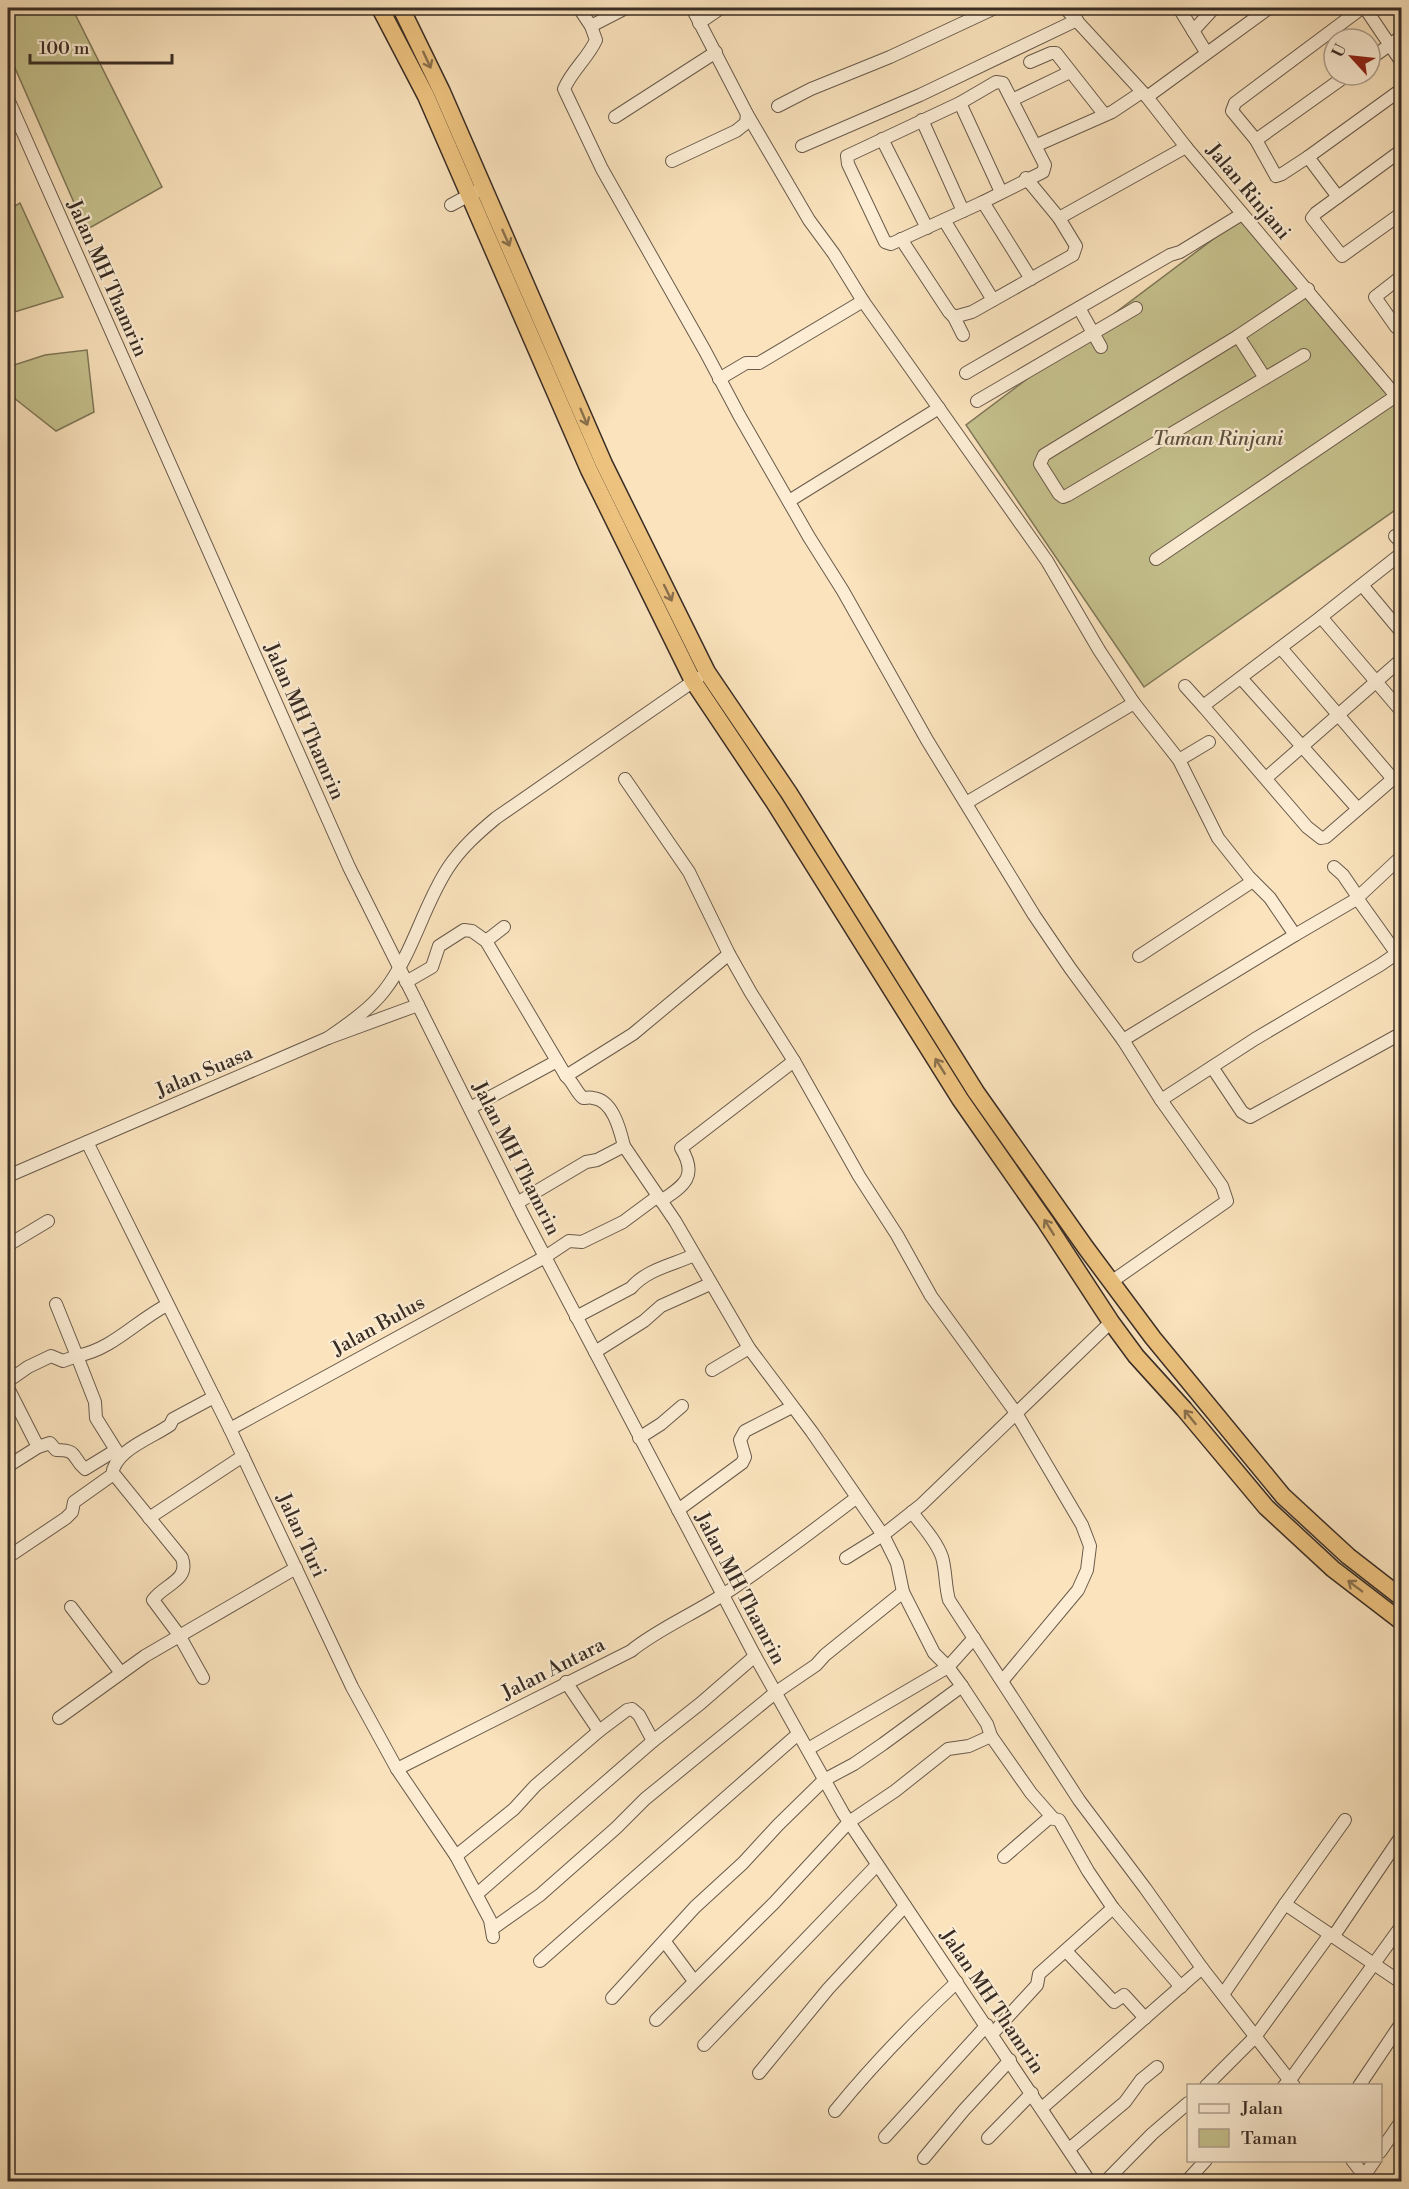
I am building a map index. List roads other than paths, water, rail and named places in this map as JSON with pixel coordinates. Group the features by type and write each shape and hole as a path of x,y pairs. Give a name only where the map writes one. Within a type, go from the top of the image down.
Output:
{"highway":[{"path":"380,8 477,192 700,676 774,802 960,1099 1136,1356 1266,1507 1333,1569 1401,1622"},
{"path":"401,8 442,92 477,192"},
{"path":"700,676 789,793 976,1092 1086,1248 1153,1338 1227,1431 1283,1496 1348,1556 1401,1598"},
{"path":"874,961 889,952"},
{"path":"1070,1261 1086,1248"},
{"path":"1136,1356 1153,1338"},
{"path":"1211,1443 1227,1431"}],"street":[{"path":"579,8 591,26 596,40 584,61 574,70 564,89 602,169 916,721 1034,915 1123,1040 1161,1100 1222,1186 1227,1201 1111,1282"},
{"path":"591,26 626,8"},
{"path":"692,8 747,114 809,220 834,254 863,301 1047,561 1099,650 1134,703 1179,760 1218,838 1270,898 1295,935"},
{"path":"699,22 721,8"},
{"path":"778,106 995,8"},
{"name":"Jalan Rinjani","path":"1065,8 1142,92 1240,212 1308,289 1399,399"},
{"path":"1179,8 1206,52"},
{"path":"1193,31 1214,8"},
{"path":"1037,145 1112,112 1206,52 1269,8"},
{"path":"1401,63 1364,8 1234,104 1232,111 1256,140 1276,176 1308,157 1401,89"},
{"path":"802,146 920,95 1077,20"},
{"path":"1382,50 1401,36"},
{"path":"615,117 716,52"},
{"path":"1030,62 1054,52 1104,114"},
{"path":"1012,100 1070,72"},
{"path":"1000,81 1004,83 1037,145 1045,165 1043,172 1026,178 983,202 891,244 885,242 846,159 851,153 960,103 1000,81"},
{"path":"1256,140 1330,87"},
{"name":"Jalan MH Thamrin","path":"8,99 349,867 576,1317 755,1656 824,1780 849,1822 1011,2060 1090,2181"},
{"path":"960,103 1001,192"},
{"path":"672,161 741,128 746,123 747,114"},
{"path":"922,120 963,210"},
{"path":"882,139 927,228"},
{"path":"1059,218 1186,147"},
{"path":"1401,150 1312,218 1340,256 1345,255 1401,213"},
{"path":"1308,157 1338,197"},
{"path":"954,317 972,312 1073,255 1076,251 1074,241 1059,218 1026,178"},
{"path":"451,205 477,192"},
{"path":"983,202 1031,279"},
{"path":"966,373 1173,252 1180,252 1240,212"},
{"path":"944,220 993,300"},
{"path":"901,239 948,312 954,317 963,335"},
{"path":"1401,276 1376,297 1396,327 1401,328"},
{"path":"1304,355 1064,497 1059,494 1040,464 1044,455 1238,336 1308,289"},
{"path":"720,379 746,363 759,363 863,301"},
{"path":"1079,308 1101,347"},
{"path":"977,401 1136,308"},
{"path":"1238,336 1265,378"},
{"path":"1156,559 1399,399"},
{"path":"789,501 939,408"},
{"path":"1203,706 1401,553"},
{"path":"1362,585 1401,633"},
{"path":"1321,617 1401,712"},
{"path":"1185,686 1307,827 1321,838 1326,837 1397,775 1338,714 1281,648"},
{"path":"1266,778 1401,659"},
{"path":"328,1038 368,1008 384,992 400,969 442,877 472,838 496,818 700,676"},
{"path":"1241,678 1358,809"},
{"path":"966,803 1134,703"},
{"path":"1179,760 1209,742"},
{"path":"625,779 689,872 729,954 931,1296 1016,1413 1082,1524 1090,1546 1087,1570 1076,1594 1003,1680"},
{"path":"1123,1040 1358,898 1401,856"},
{"path":"1161,1100 1399,952 1343,875 1334,867"},
{"path":"1139,956 1253,881"},
{"path":"486,941 504,927"},
{"path":"406,982 430,969 434,964 439,946 462,931 469,930 486,941 566,1076 583,1098 595,1098 607,1105 624,1146 660,1198 749,1348 812,1432 883,1535 897,1563 903,1592 930,1645 962,1686 987,1724 991,1736 1031,1792 1052,1817 1064,1826 1074,1848 1113,1908 1181,1987"},
{"path":"566,1076 633,1035 729,954"},
{"name":"Jalan Suasa","path":"8,1176 328,1038 418,1005"},
{"path":"1212,1067 1242,1112 1250,1117 1401,1033"},
{"path":"470,1108 557,1061"},
{"name":"Jalan Bulus","path":"230,1429 545,1257 569,1241 582,1242 623,1222 682,1186 690,1168 689,1160 681,1148 794,1061"},
{"name":"Jalan Turi","path":"87,1142 230,1429 352,1686 397,1768 456,1856 490,1920 493,1933 540,1895 616,1828 645,1799 775,1693"},
{"path":"517,1203 586,1162 597,1160 624,1146"},
{"path":"8,1245 48,1221"},
{"path":"576,1317 631,1288 637,1281 656,1270 694,1255"},
{"path":"595,1352 644,1321 662,1306 710,1284"},
{"path":"56,1304 95,1402 96,1418 118,1454"},
{"path":"8,1381 28,1367 51,1356 63,1361 105,1347 151,1313 167,1305"},
{"path":"846,1558 883,1535 912,1512 1111,1322"},
{"path":"712,1371 749,1348"},
{"path":"8,1388 38,1447"},
{"path":"8,1466 38,1447 50,1443 58,1451 67,1450 72,1453 85,1469 118,1454 170,1425 173,1419 214,1397"},
{"path":"639,1438 661,1424 682,1406"},
{"path":"678,1510 742,1463 745,1457 740,1440 745,1431 792,1407"},
{"path":"118,1454 113,1473 182,1558 183,1574 153,1600 179,1635 203,1678"},
{"path":"149,1518 243,1456"},
{"path":"8,1557 66,1518 72,1512 74,1503 113,1473"},
{"name":"Jalan Antara","path":"397,1768 630,1651 641,1642 723,1595 856,1498"},
{"path":"912,1512 942,1556 949,1600 1079,1800 1290,2084 1401,1925"},
{"path":"59,1718 179,1635 296,1568"},
{"path":"775,1693 816,1665 825,1655 903,1592"},
{"path":"71,1607 121,1674"},
{"path":"808,1749 948,1667 974,1638"},
{"path":"477,1894 755,1656"},
{"path":"566,1682 599,1731"},
{"path":"612,1998 695,1907 743,1863 824,1780 874,1751 962,1686"},
{"path":"456,1856 514,1809 535,1786 599,1731 627,1710 632,1709 639,1715 653,1741"},
{"path":"540,1961 798,1734"},
{"path":"656,2020 774,1903 849,1822 895,1791 948,1749 976,1744 991,1736"},
{"path":"1004,1857 1052,1817"},
{"path":"1224,1993 1345,1820"},
{"path":"1207,2084 1255,2037 1331,1935 1401,1835"},
{"path":"704,2045 878,1865"},
{"path":"1285,1904 1401,1983"},
{"path":"759,2073 828,1989 905,1906"},
{"path":"885,2137 990,2029 1037,1985 1039,1974 1113,1908"},
{"path":"664,1942 694,1981"},
{"path":"1066,1951 1114,2002 1124,1995 1145,2018"},
{"path":"1042,2108 1202,1968"},
{"path":"835,2111 908,2027 957,1982"},
{"path":"1360,2084 1401,2022"},
{"path":"924,2158 964,2110 1011,2060"},
{"path":"1069,2149 1125,2102 1141,2080 1157,2067"},
{"path":"988,2138 1032,2093"},
{"path":"1105,2181 1152,2134 1187,2104"},
{"path":"1382,2149 1401,2120"},
{"path":"1186,2181 1204,2162"},
{"path":"1354,2162 1367,2179 1374,2162"}],"park label":[{"name":"Taman Rinjani","path":"1218,438"}]}
